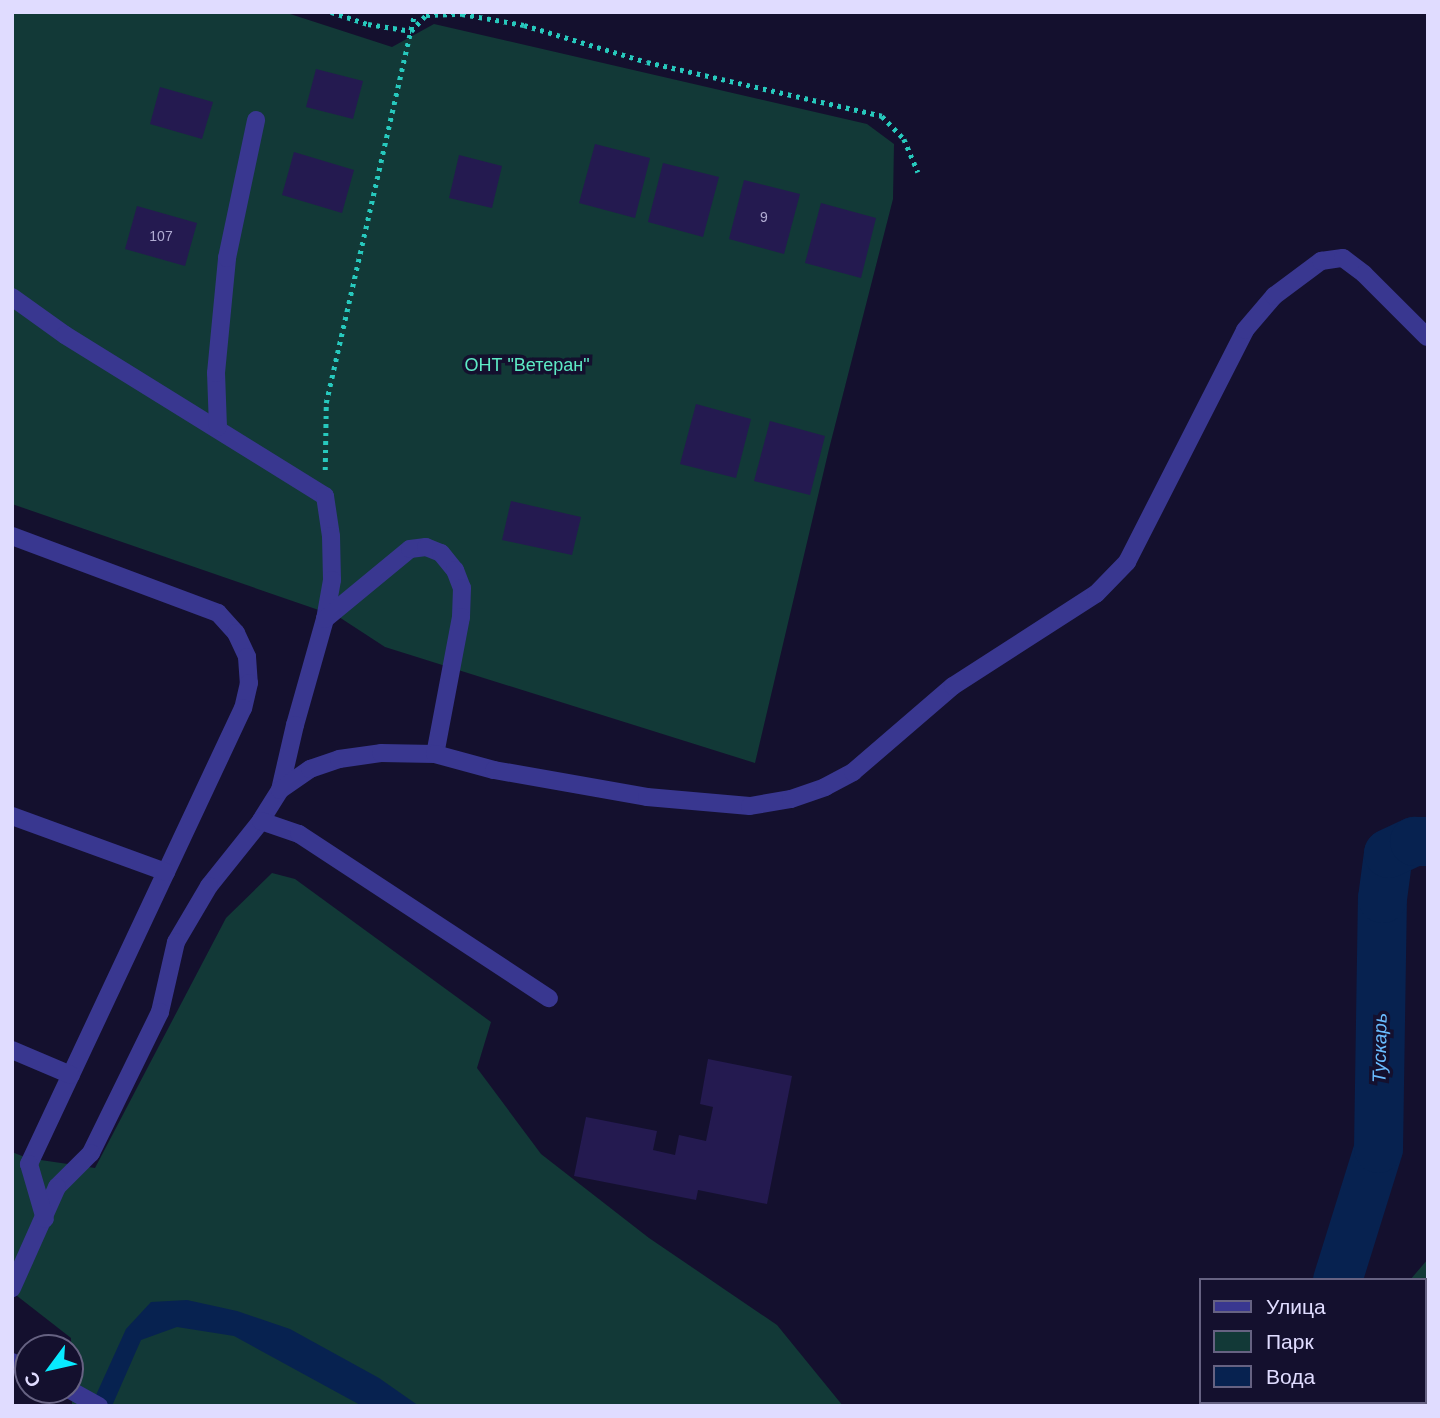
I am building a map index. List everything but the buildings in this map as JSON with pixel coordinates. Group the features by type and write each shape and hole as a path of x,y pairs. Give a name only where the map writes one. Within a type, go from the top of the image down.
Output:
{"street":[{"path":"218,427 216,373 227,258 256,120"},
{"path":"280,790 310,769 339,759 381,753 435,754 494,770 647,797 750,806 791,799 825,787 853,772 953,685 1096,594 1127,562 1245,330 1274,296 1321,261 1343,258 1364,274 1427,337"},
{"path":"12,297 65,335 218,427 325,496 331,536 332,580 325,619 280,790 261,821 209,886 176,942 160,1012 91,1153 57,1187 12,1288"},
{"path":"12,536 218,613 236,632 247,657 249,683 243,708 71,1074 21,1161 45,1219"},
{"path":"325,619 410,549 426,547 441,553 455,570 462,588 461,617 435,754"},
{"path":"12,816 166,872"},
{"path":"261,821 299,834 549,998"},
{"path":"12,1050 71,1074"}],"path":[{"path":"331,12 368,24 411,31"},
{"path":"325,496 326,403 415,12"},
{"path":"411,31 426,15 462,14 524,25 647,62 882,116 904,139 918,172"}],"green space":[{"name":"ОНТ \"Ветеран\"","path":"12,12 284,12 392,47 434,24 867,124 894,144 893,199 829,449 755,763 385,647 339,617 12,504"},
{"path":"272,873 295,879 491,1022 477,1068 541,1154 649,1238 777,1325 843,1406 72,1406 84,1404 84,1334 66,1334 12,1292 12,1152 27,1158 95,1168 226,918"},
{"path":"1428,1259 1428,1406 1364,1406 1426,1404 1426,1278 1412,1278"}],"water":[{"path":"187,1300 237,1311 290,1329 379,1378 419,1406 362,1406 234,1336 177,1327 141,1340 112,1406 91,1406 126,1329 151,1302"}],"waterway":[{"name":"Тускарь","path":"1338,1278 1378,1148 1382,898 1388,853 1414,841 1428,841"}]}
